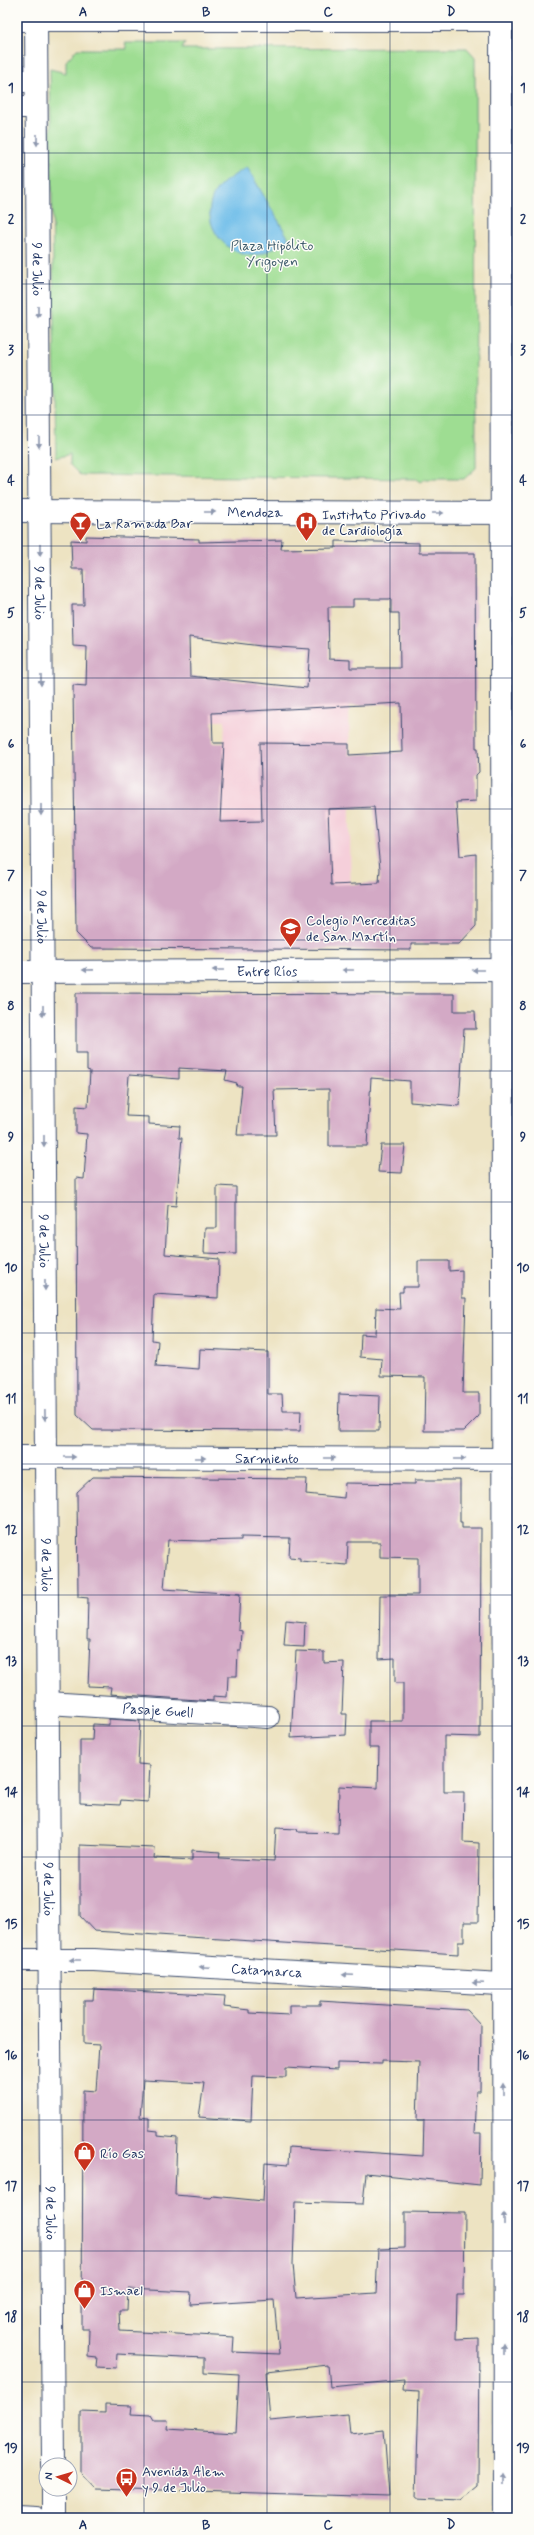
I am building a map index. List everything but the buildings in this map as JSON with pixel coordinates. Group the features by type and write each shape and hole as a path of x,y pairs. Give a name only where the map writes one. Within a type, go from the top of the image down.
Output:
{"street":[{"path":"29,19 506,19 510,970 510,1985 505,2518"},
{"name":"9 de Julio","path":"29,19 27,107 39,511 53,2457"},
{"name":"Mendoza","path":"17,511 509,513"},
{"name":"Entre Ríos","path":"17,972 510,970"},
{"name":"Sarmiento","path":"17,1457 510,1459"},
{"name":"Pasaje Guell","path":"48,1703 268,1717"},
{"name":"Catamarca","path":"17,1960 94,1960 510,1985"},
{"path":"53,2497 53,2518"},
{"path":"17,2517 35,2518"}],"shaded area":[{"path":"203,677 349,691 351,949 218,867 225,721 198,721"}],"green space":[{"name":"Plaza Hipólito Yrigoyen","path":"125,43 185,43 182,49 467,48 475,57 476,468 464,479 425,479 420,482 416,479 80,475 70,465 70,454 56,458 50,69 66,73 66,61 77,49 127,49"}],"water":[{"path":"247,167 289,239 269,251 256,255 244,254 234,250 224,243 217,235 212,224 210,213 211,202 219,187"}],"place":[{"name":"La Ramada Bar","path":"80,542"},
{"name":"Instituto Privado de Cardiología","path":"307,542"},
{"name":"Colegio Merceditas de San Martín","path":"291,948"},
{"name":"Río Gas","path":"84,2172"},
{"name":"Ismael","path":"84,2310"},
{"name":"Avenida Alem y 9 de Julio","path":"127,2498"}]}
